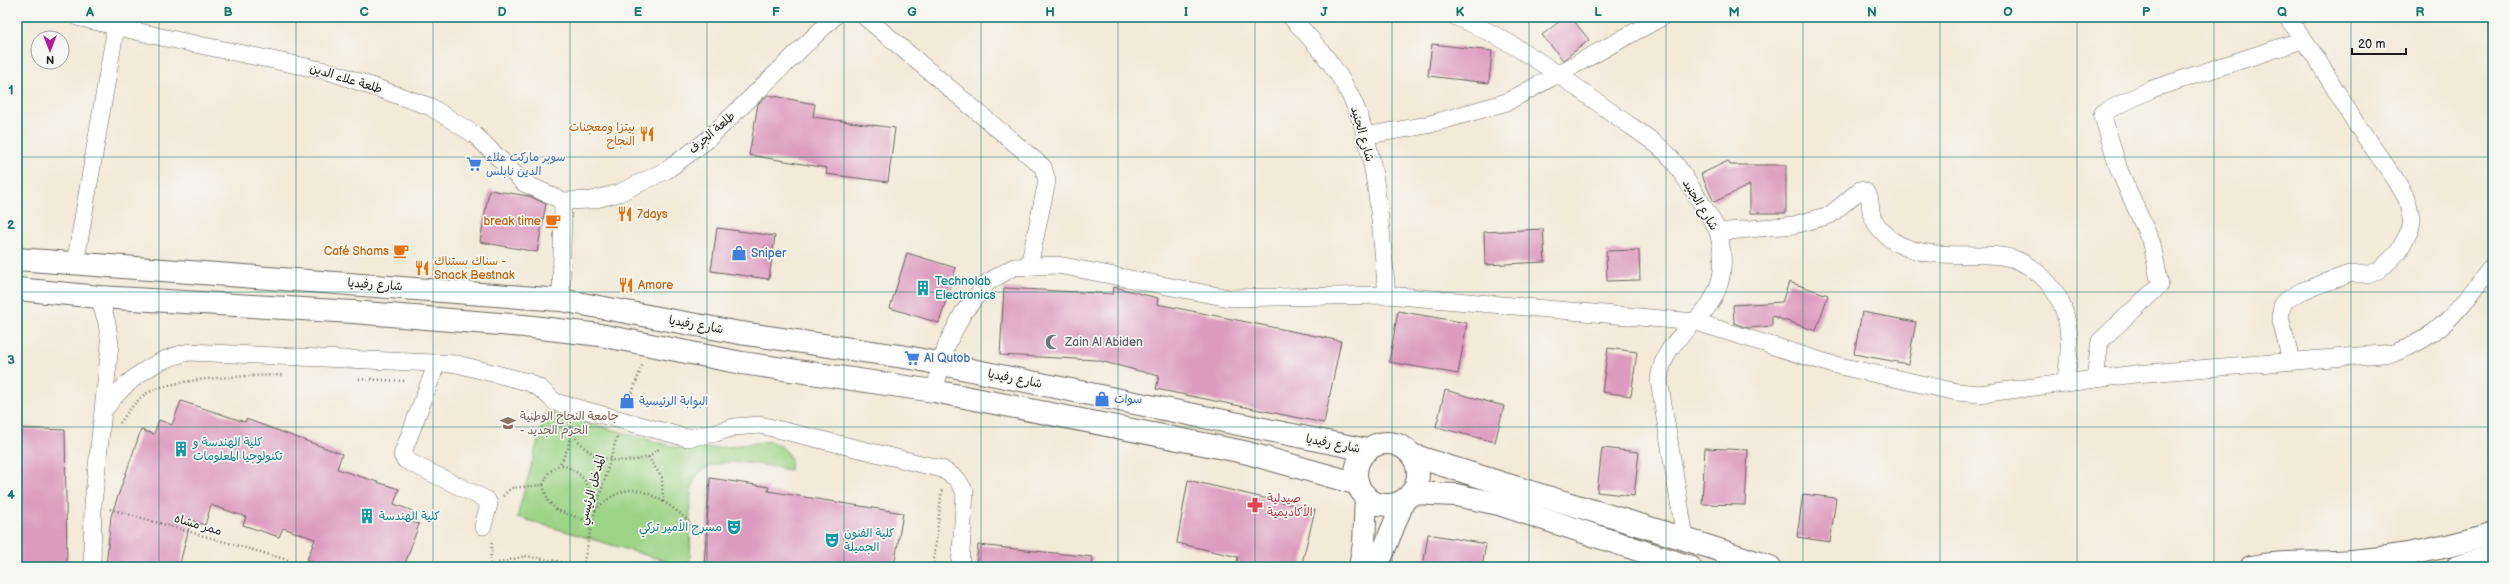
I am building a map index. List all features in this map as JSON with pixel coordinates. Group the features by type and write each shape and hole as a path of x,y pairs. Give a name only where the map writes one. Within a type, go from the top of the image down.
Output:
{"main road":[{"name":"شارع رفيديا","path":"17,259 75,265 561,300 740,333 940,364 1367,450"},
{"path":"17,289 98,297 353,312 516,325 600,335 742,363 934,391 1244,452 1362,490 1384,504 1407,497 1456,495 1499,504 1690,567"},
{"path":"1360,567 1364,544 1362,490 1357,468 1360,458 1367,450 1385,443 1395,444 1412,455 1507,486 1685,538 1770,567"},
{"path":"1377,567 1407,497 1416,484 1418,474 1417,464 1412,455"},
{"path":"2251,567 2279,564 2351,561 2458,545 2493,534"},
{"path":"2457,567 2493,556"}],"street":[{"name":"طلعة علاء الدين","path":"77,17 331,72 431,107 475,135 524,183 563,201"},
{"name":"طلعة الجرف","path":"563,201 592,200 619,193 667,170 706,141 834,17"},
{"path":"865,17 1043,167 1047,181 1029,266"},
{"name":"شارع الجنيد","path":"1291,17 1324,53 1352,98 1364,136 1378,211 1387,295"},
{"name":"شارع الجنيد","path":"1456,17 1475,25 1558,75 1666,153 1677,166 1718,232 1722,262 1721,276 1712,301 1696,322 1669,348 1664,358 1659,380 1685,538"},
{"path":"1364,136 1427,125 1507,102 1662,17"},
{"path":"2287,17 2304,40 2348,111 2394,177 2407,200 2412,222 2410,230 2399,251 2379,271 2369,274 2349,274 2302,291 2286,300 2282,306 2280,317 2291,361"},
{"path":"75,265 116,26"},
{"path":"2094,379 2100,341 2160,285 2152,244 2119,170 2102,113 2152,89 2304,40"},
{"path":"1718,232 1794,225 1830,215 1860,190 1866,192 1875,222 1885,234 1899,244 1951,256 2010,257 2028,266 2044,278 2057,294 2067,321 2070,354 2065,383"},
{"path":"561,300 563,201"},
{"path":"934,391 940,364 947,344 963,313 988,282 1014,267 1058,265 1229,298 1387,295 1696,322 1832,364 1961,393 1979,394 2135,374 2378,355 2409,348 2424,341 2449,321 2493,266"},
{"path":"92,567 93,504 104,410 109,333 98,297"},
{"path":"104,410 118,391 140,372 167,359 188,352 457,364 508,375 541,389 555,402 687,438 716,433 734,427 760,425 942,469 957,479 965,492 960,567"},
{"path":"438,363 430,380 403,457 487,500 488,532"}],"path":[{"name":"المدخل الرئيسي","path":"583,566 595,510 609,461 649,345"},
{"path":"118,425 136,403 151,392 199,379 289,376"},
{"path":"357,379 430,380"},
{"path":"592,523 557,510 548,500 543,485 549,472 560,464 568,448 571,428 581,445 609,461 625,462 648,457 662,478 663,502"},
{"path":"560,464 573,469 584,477 592,494 595,510 613,496 629,490 643,492 663,502 693,524 698,536"},
{"path":"500,502 511,488 543,485"},
{"path":"934,567 942,491 940,485"},
{"name":"ممر مشاه","path":"105,512 106,508 288,560 295,567"},
{"path":"488,532 490,564"},
{"path":"483,567 525,556 591,567"},
{"path":"556,567 557,561"}],"green space":[{"path":"546,411 682,449 726,447 770,441 782,447 788,453 791,460 790,470 750,463 734,462 719,464 707,468 697,476 692,488 690,507 690,557 689,567 686,567 517,517"}],"building":[{"path":"1565,17 1571,17 1589,40 1563,60 1542,35"},
{"path":"1432,44 1492,51 1489,83 1428,76"},
{"path":"768,95 815,104 813,117 895,128 888,182 826,174 827,168 749,155 758,104"},
{"path":"1728,161 1730,165 1786,165 1786,213 1750,213 1750,185 1714,202 1701,174"},
{"path":"489,190 529,196 546,204 537,252 480,242"},
{"path":"717,228 775,236 769,279 711,271"},
{"path":"1543,229 1545,262 1485,265 1484,232"},
{"path":"1639,250 1640,280 1607,281 1606,251"},
{"name":"Technolab Electronics","path":"907,253 956,268 939,323 890,308"},
{"path":"1789,282 1828,295 1816,331 1772,316 1772,326 1748,328 1734,323 1733,305 1782,302"},
{"path":"1114,287 1158,298 1157,304 1341,341 1324,423 1156,389 1159,376 1096,360 1000,355 1004,288 1113,294"},
{"path":"1398,311 1467,323 1458,374 1389,362"},
{"path":"1862,312 1916,322 1908,364 1854,354"},
{"path":"1608,348 1637,352 1631,396 1602,392"},
{"path":"1445,390 1504,406 1495,442 1436,427"},
{"path":"181,401 245,422 246,419 342,454 337,469 399,489 394,504 413,511 409,521 419,524 404,567 326,567 307,560 315,539 283,528 279,537 243,525 246,517 211,505 205,525 191,520 179,567 106,567 111,516 141,430 154,434 159,420 172,425"},
{"path":"17,428 65,430 67,567 17,567"},
{"path":"1602,448 1639,452 1634,496 1597,492"},
{"path":"1705,448 1748,450 1745,505 1702,504"},
{"name":"كلية الفنون الجميلة","path":"710,478 769,487 768,491 903,513 894,567 704,567"},
{"path":"1188,480 1315,510 1301,567 1236,567 1238,557 1177,543"},
{"path":"1803,494 1836,498 1830,542 1797,537"},
{"path":"1428,534 1486,544 1482,567 1423,567"},
{"path":"978,545 1093,557 1092,567 976,567"}],"place":[{"name":"بيتزا ومعجنات النجاح","path":"647,134"},
{"name":"سوبر ماركت علاء الدين نابلس","path":"474,164"},
{"name":"7days","path":"625,214"},
{"name":"break time","path":"553,221"},
{"name":"Café Shams","path":"401,251"},
{"name":"Sniper","path":"739,253"},
{"name":"سناك بستناك - Snack Bestnak","path":"422,268"},
{"name":"Amore","path":"626,285"},
{"name":"Technolab Electronics","path":"923,288"},
{"name":"Zain Al Abiden","path":"1053,342"},
{"name":"Al Qutob","path":"912,358"},
{"name":"سوات","path":"1102,399"},
{"name":"البوابة الرئيسية","path":"627,401"},
{"name":"جامعة النجاح الوطنية - الحرم الجديد","path":"508,423"},
{"name":"كلية الهندسة و تكنولوجيا المعلومات","path":"181,449"},
{"name":"صيدلية الأكاديمية","path":"1255,505"},
{"name":"كلية الهندسة","path":"367,516"},
{"name":"مسرح الأمير تركي","path":"734,527"},
{"name":"كلية الفنون الجميلة","path":"832,540"}]}
